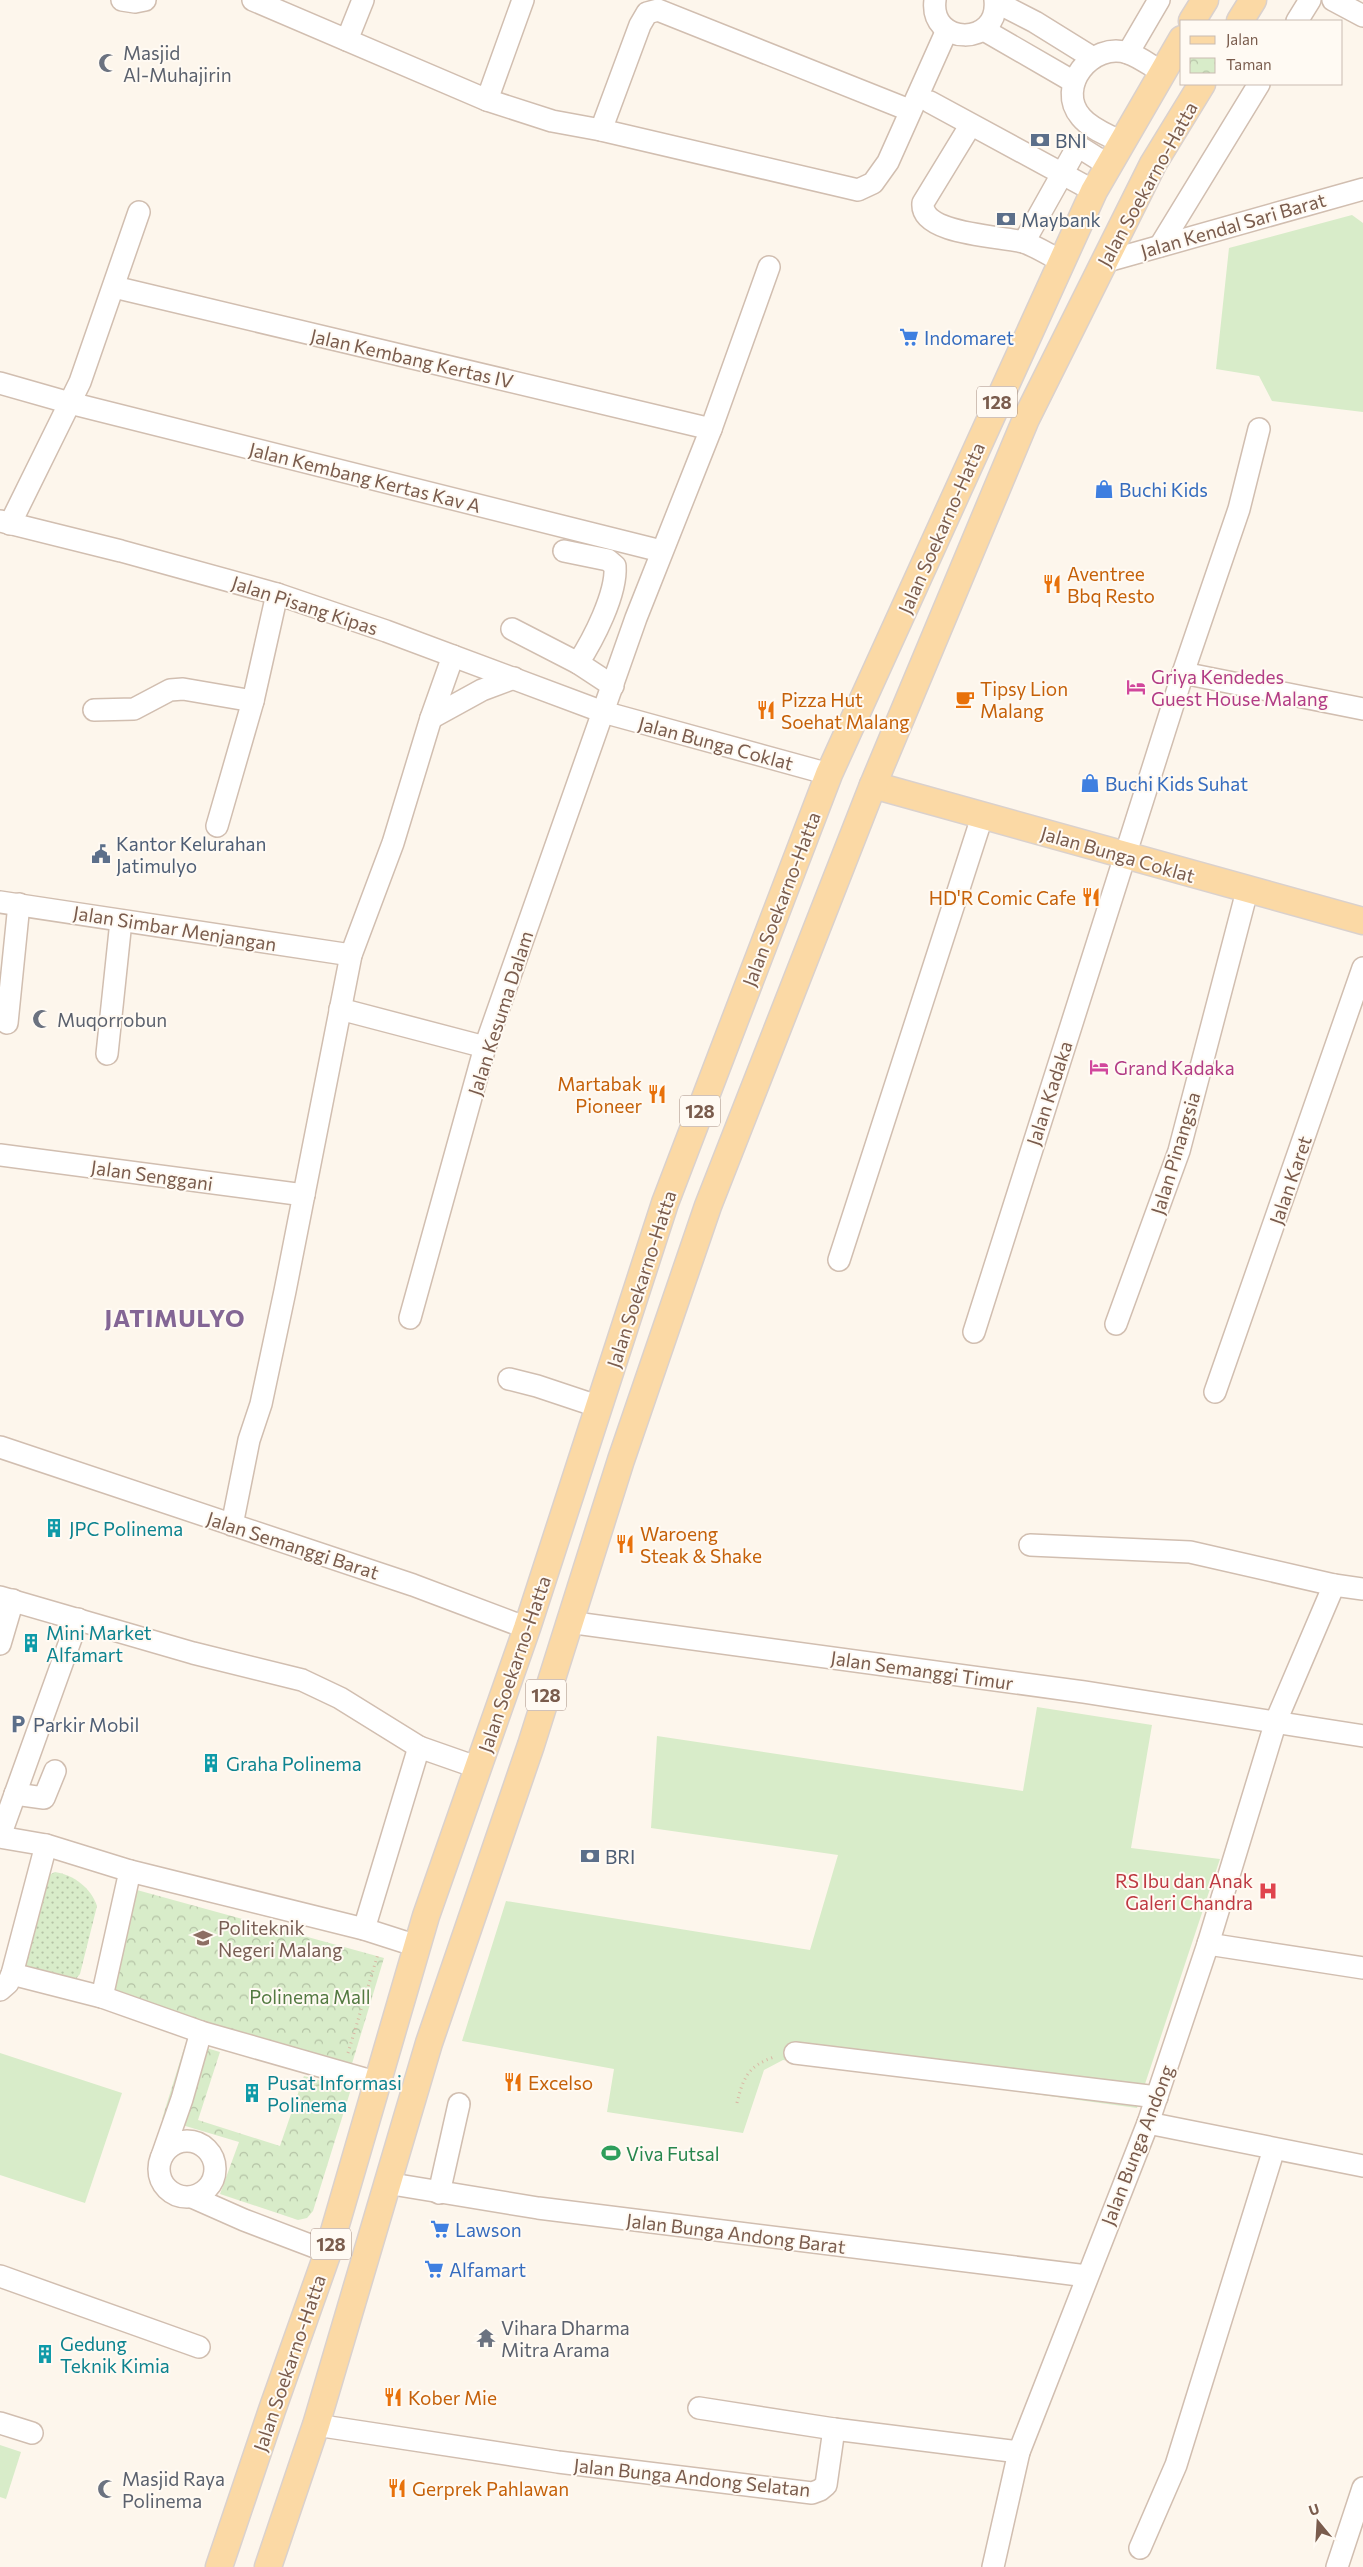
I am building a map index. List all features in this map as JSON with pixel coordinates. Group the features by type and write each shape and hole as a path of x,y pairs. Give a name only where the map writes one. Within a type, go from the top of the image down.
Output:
{"main road":[{"path":"1193,20 1205,0"},
{"path":"1241,20 1253,0"},
{"name":"Jalan Soekarno-Hatta","path":"219,2567 328,2252 379,2083 417,1946 527,1628 600,1407 664,1203 829,774 1094,191 1180,42"},
{"name":"Jalan Soekarno-Hatta","path":"268,2567 316,2425 386,2183 470,1921 531,1745 568,1622 621,1460 708,1206 873,785 1026,419 1153,164 1201,85"},
{"name":"Jalan Bunga Coklat","path":"873,785 982,817 1125,854 1247,891 1363,921"},
{"path":"585,1452 621,1460"},
{"path":"429,1909 470,1921"}],"street":[{"path":"122,0 135,2 145,0"},
{"path":"253,0 487,100 552,121 602,130 858,190 873,183 888,162 909,110 947,30"},
{"path":"347,40 363,0"},
{"path":"487,100 523,0"},
{"path":"935,0 936,15 947,30 963,36 984,30 994,16 995,1 1035,22 1093,58"},
{"path":"1128,53 1159,0"},
{"path":"1298,20 1310,0"},
{"path":"1333,0 1363,16"},
{"path":"602,130 640,25 647,14 658,10 909,110"},
{"path":"984,30 1074,82"},
{"path":"1121,142 1090,125 1080,116 1074,100 1074,82 1081,69 1093,58 1111,52 1128,53 1162,72"},
{"path":"1160,246 1258,85"},
{"path":"930,102 970,126 1094,191"},
{"path":"970,126 923,202 922,209 926,215 956,232 1024,242 1061,261"},
{"path":"1024,242 1077,149 1081,148 1108,165"},
{"name":"Jalan Kendal Sari Barat","path":"1104,262 1363,189"},
{"path":"5,522 70,403 114,287 139,212"},
{"name":"Jalan Kesuma Dalam","path":"410,1318 486,1047 612,686 661,551 711,429 769,266"},
{"name":"Jalan Kembang Kertas IV","path":"114,287 711,429"},
{"name":"Jalan Kembang Kertas Kav A","path":"0,383 70,403 661,551"},
{"name":"Jalan Kadaka","path":"974,1332 1183,673 1239,509 1259,429"},
{"name":"Jalan Pisang Kipas","path":"5,522 122,551 277,594 604,712"},
{"path":"564,551 608,560 615,566 616,578 597,627 578,663"},
{"path":"217,826 253,701 277,594"},
{"path":"512,629 578,663 612,686"},
{"path":"232,1525 249,1440 260,1404 304,1195 351,955 393,843 431,718 453,656"},
{"path":"1183,673 1363,709"},
{"path":"431,718 482,690 514,678"},
{"path":"94,710 124,711 134,709 170,690 199,691 253,701"},
{"name":"Jalan Bunga Coklat","path":"604,712 829,774"},
{"path":"839,1260 982,817"},
{"name":"Jalan Pinangsia","path":"1116,1324 1179,1151 1247,891"},
{"path":"7,1023 10,903"},
{"name":"Jalan Simbar Menjangan","path":"10,903 351,955"},
{"path":"107,1054 121,921"},
{"name":"Jalan Karet","path":"1215,1392 1363,968"},
{"path":"340,1009 486,1047"},
{"name":"Jalan Senggani","path":"0,1155 304,1195"},
{"path":"509,1379 600,1407"},
{"name":"Jalan Semanggi Barat","path":"0,1448 413,1585 527,1628"},
{"path":"1030,1545 1190,1552 1334,1585 1363,1589"},
{"name":"Jalan Bunga Andong","path":"993,2567 1019,2452 1148,2123 1208,1944 1276,1721 1334,1585"},
{"path":"0,1644 6,1599 193,1654 302,1680 340,1698 419,1747 479,1768"},
{"path":"78,1619 0,1836 46,1846 130,1871 417,1946"},
{"name":"Jalan Semanggi Timur","path":"568,1622 1084,1692 1363,1736"},
{"path":"373,1933 419,1747"},
{"path":"15,1794 44,1798 55,1771"},
{"path":"46,1846 6,1982 102,1998 202,2032 379,2083"},
{"path":"102,1998 130,1871"},
{"path":"1208,1944 1363,1968"},
{"path":"202,2032 162,2157 159,2174 167,2190 175,2195 192,2197 244,2220 328,2252"},
{"path":"795,2054 1157,2097"},
{"path":"439,2193 459,2104"},
{"path":"1148,2123 1274,2150 1363,2166"},
{"path":"162,2157 167,2149 183,2142 202,2146 209,2152 214,2160 213,2179 208,2187 192,2197"},
{"path":"1140,2548 1176,2465 1274,2150"},
{"name":"Jalan Bunga Andong Barat","path":"386,2183 439,2193 786,2239 1087,2276"},
{"path":"0,2276 199,2347"},
{"path":"699,2408 1019,2452"},
{"path":"0,2423 32,2433"},
{"name":"Jalan Bunga Andong Selatan","path":"316,2425 558,2462 812,2493 826,2485 834,2428"},
{"path":"1337,2567 1363,2488"}],"path":[{"path":"342,2072 373,1933"},
{"path":"737,2103 743,2080 759,2063 795,2054"}],"green space":[{"path":"1352,215 1363,223 1363,412 1272,401 1259,376 1216,369 1229,248"},
{"path":"1037,1707 1152,1725 1131,1848 1220,1859 1137,2108 783,2060 764,2070 743,2133 607,2112 614,2069 462,2041 506,1901 810,1950 838,1855 651,1828 657,1736 1023,1791"},
{"path":"55,1872 69,1876 81,1883 91,1894 97,1906 80,1974 75,1980 25,1970 19,1962 45,1877"},
{"name":"Polinema Mall","path":"126,1887 384,1958 351,2067 94,1992"},
{"path":"186,2042 220,2052 198,2120 280,2146 304,2076 351,2089 313,2211 307,2218 298,2220 220,2194 239,2142 162,2119"},
{"path":"0,2053 122,2093 85,2203 0,2175"},
{"path":"0,2445 21,2452 6,2499 0,2497"}],"place":[{"name":"Masjid Al-Muhajirin","path":"108,63"},
{"name":"BNI","path":"1040,140"},
{"name":"Maybank","path":"1006,219"},
{"name":"Indomaret","path":"909,337"},
{"name":"Buchi Kids","path":"1104,489"},
{"name":"Aventree Bbq Resto","path":"1052,584"},
{"name":"Griya Kendedes Guest House Malang","path":"1136,687"},
{"name":"Tipsy Lion Malang","path":"965,699"},
{"name":"Pizza Hut Soehat Malang","path":"766,710"},
{"name":"Buchi Kids Suhat","path":"1090,783"},
{"name":"Kantor Kelurahan Jatimulyo","path":"101,854"},
{"name":"HD'R Comic Cafe","path":"1091,897"},
{"name":"Muqorrobun","path":"42,1019"},
{"name":"Grand Kadaka","path":"1099,1067"},
{"name":"Martabak Pioneer","path":"657,1094"},
{"name":"JPC Polinema","path":"54,1528"},
{"name":"Waroeng Steak & Shake","path":"625,1544"},
{"name":"Mini Market Alfamart","path":"31,1643"},
{"name":"Parkir Mobil","path":"18,1724"},
{"name":"Graha Polinema","path":"211,1763"},
{"name":"BRI","path":"590,1856"},
{"name":"RS Ibu dan Anak Galeri Chandra","path":"1268,1891"},
{"name":"Politeknik Negeri Malang","path":"203,1938"},
{"name":"Excelso","path":"513,2082"},
{"name":"Pusat Informasi Polinema","path":"252,2093"},
{"name":"Viva Futsal","path":"611,2153"},
{"name":"Lawson","path":"440,2229"},
{"name":"Alfamart","path":"434,2269"},
{"name":"Vihara Dharma Mitra Arama","path":"486,2338"},
{"name":"Gedung Teknik Kimia","path":"45,2354"},
{"name":"Kober Mie","path":"393,2397"},
{"name":"Gerprek Pahlawan","path":"397,2488"},
{"name":"Masjid Raya Polinema","path":"107,2489"}],"district":[{"name":"JATIMULYO","path":"175,1317"}]}
